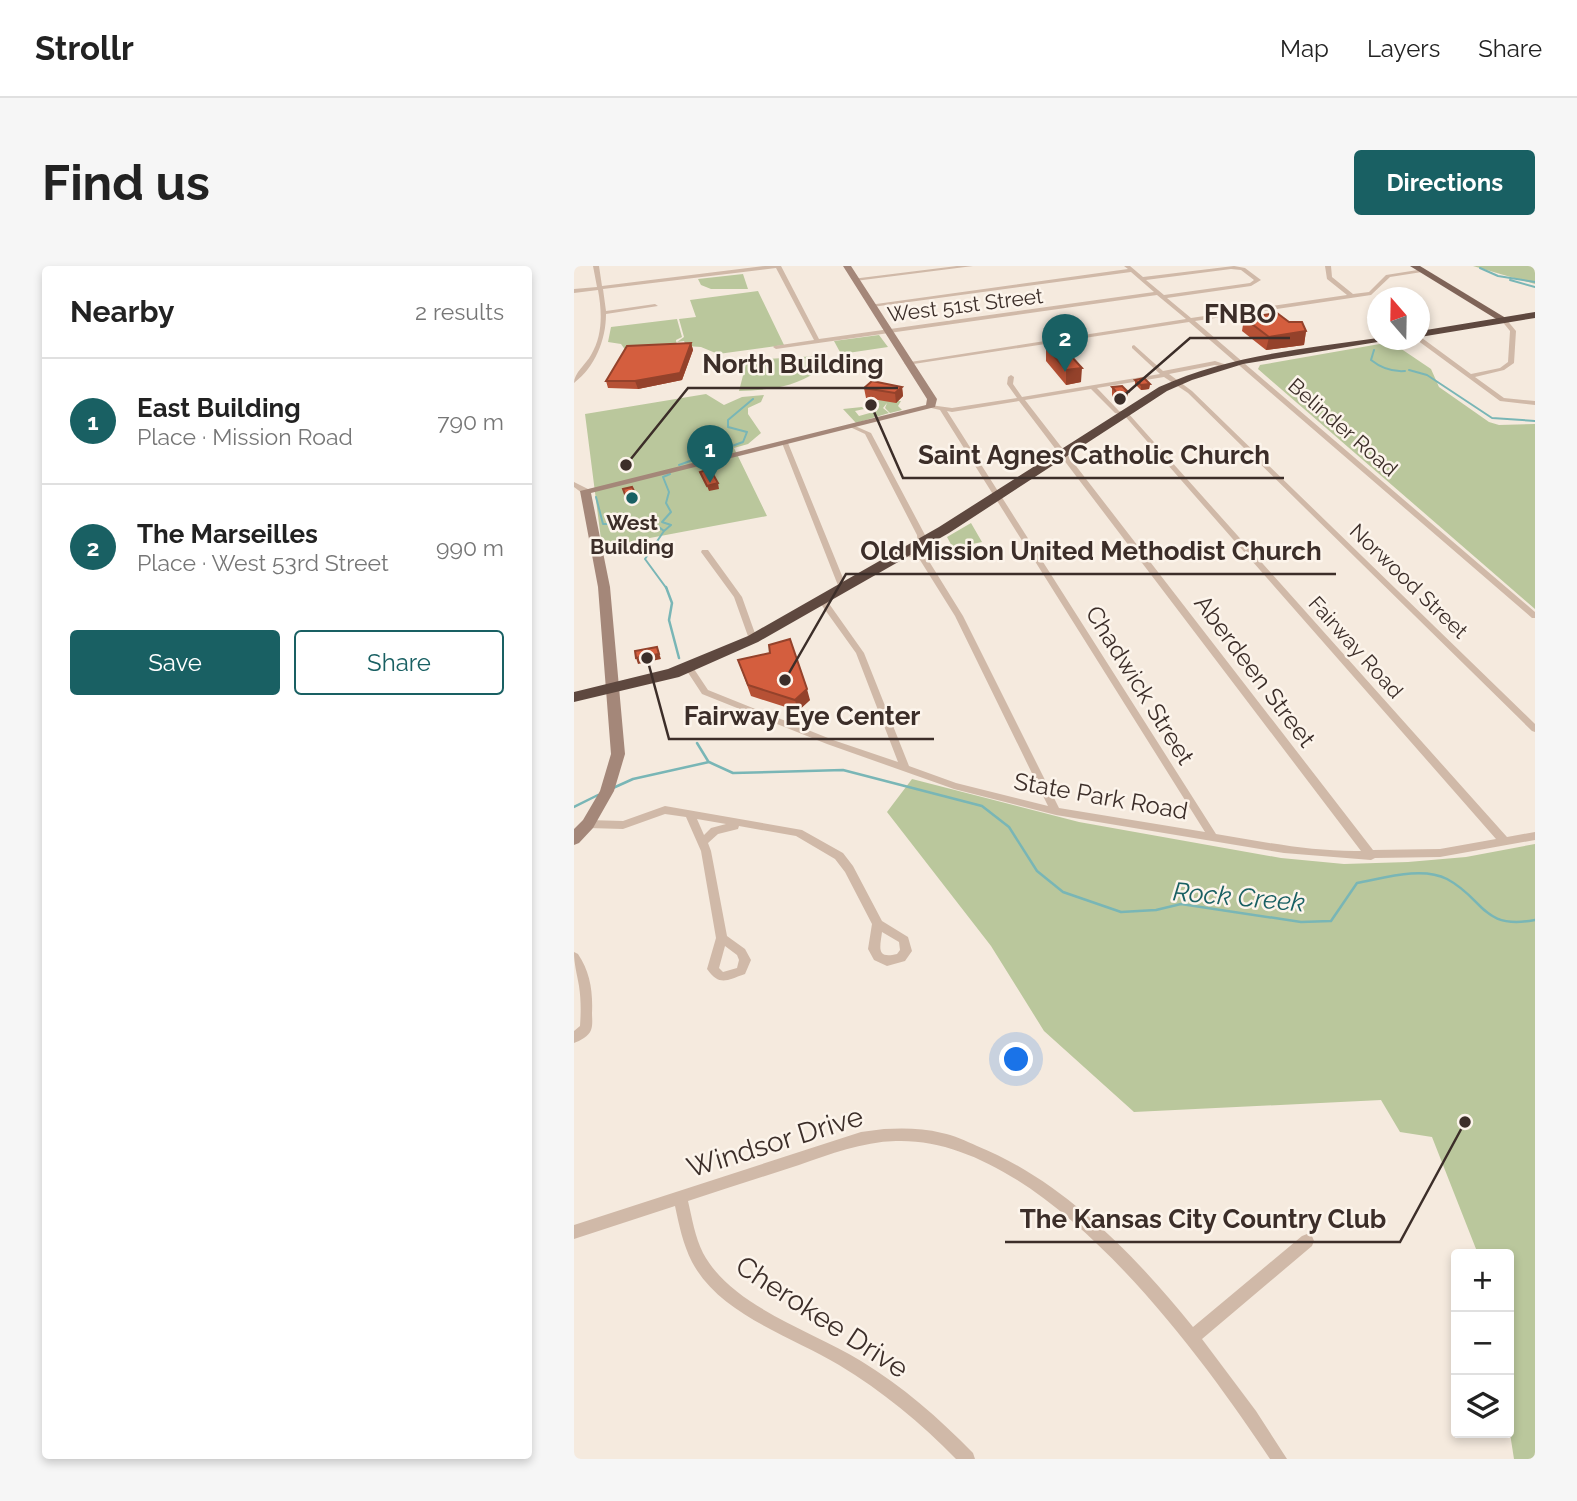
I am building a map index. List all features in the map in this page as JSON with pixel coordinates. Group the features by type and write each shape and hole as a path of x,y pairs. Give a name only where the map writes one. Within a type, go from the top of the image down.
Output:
{"highway":[{"path":"1430,332 1535,316"},
{"path":"574,697 689,668 753,639 983,506 1001,503 1011,488 1126,414 1169,377 1367,343"}],"main road":[{"path":"574,839 589,821 607,791 615,769 618,735 604,587 578,489 853,427 870,428 930,407 932,399 847,266"},
{"path":"1418,268 1504,320"}],"street":[{"path":"574,381 601,342 605,313 596,266"},
{"path":"574,291 778,266 817,341"},
{"path":"855,279 970,266"},
{"path":"1328,266 1329,278 1352,296"},
{"name":"West 51st Street","path":"776,347 1251,285 1258,280 1231,267 1142,279"},
{"path":"872,305 1130,268"},
{"name":"Belinder Road","path":"1130,268 1535,616"},
{"path":"907,363 1352,296 1375,291 1388,276 1418,268"},
{"path":"605,313 655,306"},
{"path":"1469,376 1498,371 1511,363 1513,331 1504,320"},
{"name":"Norwood Street","path":"1134,347 1169,377 1535,729"},
{"path":"1430,347 1502,400 1535,403"},
{"path":"930,407 942,409 1021,399 1169,377 1215,363 1225,366"},
{"name":"Aberdeen Street","path":"1011,377 1011,387 1056,443 1059,457 1073,466 1371,856"},
{"name":"Fairway Road","path":"1093,388 1117,412 1126,414 1505,842"},
{"name":"Chadwick Street","path":"942,409 1213,837"},
{"path":"1115,421 1136,428"},
{"path":"870,428 924,542 923,558 959,616 1056,811"},
{"path":"785,443 843,588"},
{"path":"1056,443 1077,446"},
{"path":"989,484 1011,488"},
{"path":"705,552 738,597 753,639"},
{"path":"904,554 923,558"},
{"path":"822,600 860,653 905,769"},
{"name":"State Park Road","path":"689,668 705,692 905,769 984,795 1056,811 1301,851 1371,856 1440,853 1535,836"},
{"path":"589,821 623,825 666,810 737,825 788,830 827,847 849,870 878,924"},
{"path":"690,815 703,841 722,937"},
{"path":"703,841 715,831 737,825"},
{"path":"574,957 582,971 586,1028 574,1038"},
{"name":"Windsor Drive","path":"574,1232 861,1138 906,1134 949,1140 998,1161 1068,1209 1124,1259 1191,1338 1279,1459"},
{"name":"Cherokee Drive","path":"680,1196 700,1262 716,1281 759,1312 844,1359 883,1385 967,1459"},
{"path":"1191,1338 1307,1241"}],"green space":[{"path":"1473,266 1535,266 1535,284"},
{"path":"743,274 748,289 711,289 701,285 698,279"},
{"path":"758,291 784,345 718,354 701,347 686,346 684,341 677,342 684,337 679,319 696,317 690,300"},
{"path":"677,319 682,337 676,340 677,346 626,351 621,344 608,342 611,327"},
{"path":"879,335 888,347 841,354 834,341"},
{"path":"1367,346 1367,350 1403,350 1431,369 1439,387 1489,422 1499,425 1535,424 1535,609 1258,369 1260,365"},
{"path":"818,356 816,372 798,382 769,389 739,391 747,360"},
{"path":"706,394 724,405 742,397 764,395 761,402 748,408 748,414 761,433 748,444 734,448 767,516 602,547 585,414"},
{"path":"879,400 901,401 898,406 902,410 890,413 885,408 887,403 883,408 889,413 856,423 843,409 862,407 864,409 855,411 859,416 877,411 873,406"},
{"path":"971,523 982,542 953,548 947,537"},
{"path":"912,779 1079,822 1281,858 1344,864 1408,862 1466,857 1535,844 1535,1459 1514,1459 1511,1438 1514,1438 1514,1249 1476,1249 1432,1137 1400,1132 1381,1100 1134,1112 1044,1031 991,946 887,812"}],"building":[{"path":"1277,313 1289,322 1302,322 1306,331 1269,337 1244,318"},
{"path":"691,343 680,373 635,381 606,381 627,346"},
{"path":"1061,345 1082,368 1066,370 1046,347"},
{"path":"1144,378 1150,384 1141,385 1135,380"},
{"path":"872,381 902,387 895,393 864,388"},
{"path":"1122,386 1128,392 1118,394 1112,387"},
{"path":"710,469 718,483 707,486 700,472"},
{"path":"632,487 636,495 626,497 623,489"},
{"path":"790,639 807,689 795,700 748,685 738,660 770,653 769,645"},
{"path":"657,647 659,654 636,658 635,651"}],"waterway":[{"path":"1480,268 1498,276 1535,282"},
{"path":"1510,280 1535,287"},
{"path":"1374,350 1371,360 1375,363 1391,370 1405,371"},
{"path":"1409,370 1427,375 1492,418 1535,421"},
{"path":"679,465 743,442 747,432 728,427 728,420 753,399"},
{"path":"664,531 671,525 662,522 671,512 666,503 669,492 663,477 670,474"},
{"path":"596,497 603,524 655,524 664,531"},
{"path":"664,531 645,559 666,588"},
{"path":"666,588 672,603 669,620 679,658"},
{"path":"697,743 708,761"},
{"name":"Rock Creek","path":"613,788 633,779 709,762 733,773 843,770 982,806 1009,827 1037,871 1063,892 1121,912 1156,910 1181,904 1301,922 1331,921 1357,883 1403,874 1426,873 1447,879 1493,917 1517,922 1535,920"},
{"name":"Rock Creek","path":"574,807 598,795"}],"place":[{"name":"The Marseilles","path":"1065,372"},
{"name":"FNBO","path":"1120,399"},
{"name":"Saint Agnes Catholic Church","path":"871,405"},
{"name":"North Building","path":"626,465"},
{"name":"East Building","path":"710,483"},
{"name":"West Building","path":"632,498"},
{"name":"Fairway Eye Center","path":"647,658"},
{"name":"Old Mission United Methodist Church","path":"785,680"},
{"name":"The Kansas City Country Club","path":"1465,1122"}]}
